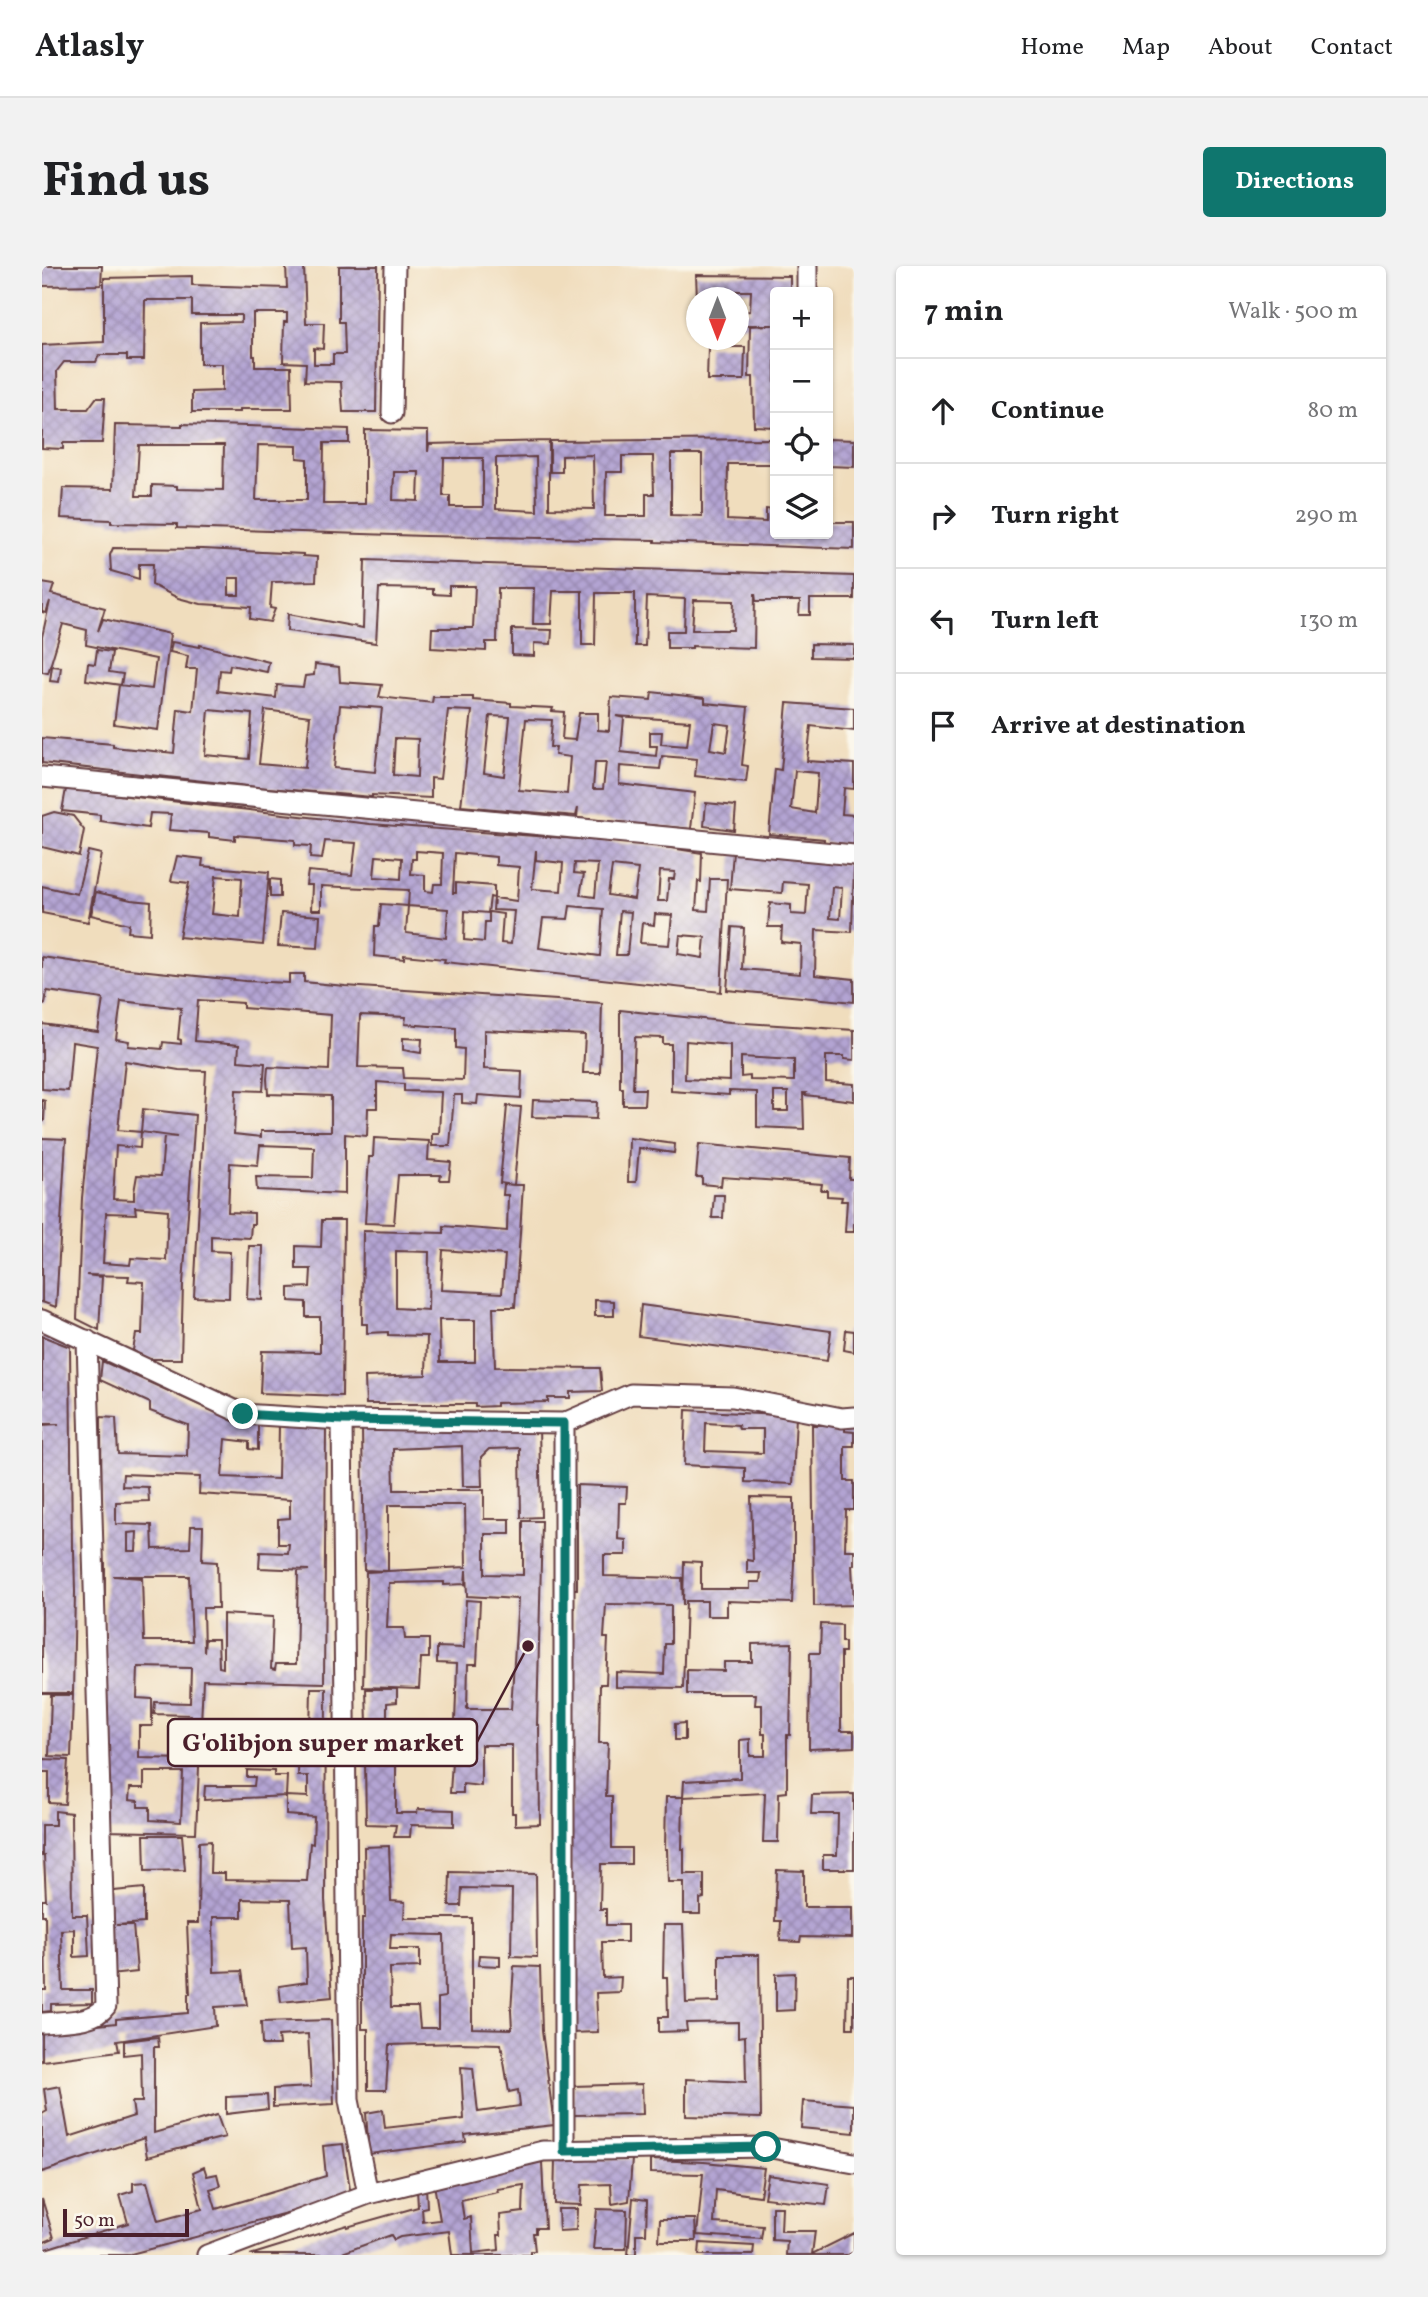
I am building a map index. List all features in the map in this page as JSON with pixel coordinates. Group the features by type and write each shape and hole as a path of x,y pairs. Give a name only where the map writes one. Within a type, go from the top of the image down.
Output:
{"street":[{"path":"392,413 395,266"},
{"path":"807,266 807,287"},
{"path":"42,777 854,855"},
{"path":"42,1320 243,1414 342,1420 564,1423 631,1394 733,1397 842,1418 854,1417"},
{"path":"42,2024 78,2020 101,2013 106,2006 88,1340"},
{"path":"342,1420 349,2100 368,2194"},
{"path":"564,1423 564,2151"},
{"path":"207,2255 368,2194 543,2151 766,2147 854,2163"}],"building":[{"path":"42,266 102,266 101,285 42,286"},
{"path":"286,266 304,266 306,323 324,323 323,349 314,348 314,364 333,364 333,354 345,354 344,322 339,322 339,266 378,266 376,412 343,412 341,382 305,381 306,363 283,362 284,322 287,322 287,313 253,313 255,367 291,367 292,409 192,412 192,392 222,391 222,364 200,364 200,323 241,322 241,315 192,315 192,300 145,300 144,360 127,360 127,355 99,355 96,362 64,362 57,371 58,409 88,409 96,398 105,398 102,443 63,443 63,449 42,448 42,345 104,342 104,278 192,276 192,285 287,288"},
{"path":"696,275 790,276 790,287 770,287 770,325 749,325 749,287 697,287"},
{"path":"770,325 770,427 754,426 753,377 749,377 750,326"},
{"path":"708,350 745,350 744,380 707,380"},
{"path":"182,424 349,429 349,443 324,443 323,504 365,504 365,430 428,431 428,452 429,444 549,441 549,508 594,509 593,455 562,456 562,472 550,472 550,441 770,439 770,464 728,464 727,520 766,522 766,509 770,509 770,539 833,539 833,522 854,522 854,549 655,540 177,528 177,524 111,523 111,520 61,518 63,488 113,489 115,425","holes":["139,445 224,445 223,490 177,489 177,486 152,485 152,496 136,496","258,445 297,446 297,458 307,459 307,500 256,500","671,454 702,454 702,516 671,515","622,456 653,456 654,494 646,494 646,516 605,516 606,472 622,472","536,457 537,511 496,509 496,458","444,458 483,458 483,507 450,507 450,496 443,496","394,472 419,472 418,501 393,500"]},
{"path":"833,439 854,440 854,467 833,466"},
{"path":"113,548 303,554 317,557 316,581 272,582 270,608 275,609 270,622 250,619 251,607 201,604 178,598 152,585 153,564 139,564 139,579 111,571 110,555","holes":["229,578 239,578 239,595 229,595"]},
{"path":"365,560 854,576 854,599 810,599 810,615 799,615 800,601 756,601 755,593 754,648 667,648 667,631 684,631 685,599 647,597 645,646 635,646 635,593 596,593 595,645 582,645 582,591 553,591 551,624 533,624 534,588 498,588 497,642 486,642 486,651 431,648 432,628 473,628 475,586 449,586 449,595 433,594 433,589 379,588 376,643 287,631 288,614 363,628","holes":["694,600 734,601 733,630 692,630"]},
{"path":"42,583 54,585 51,594 105,608 98,631 103,619 170,634 158,730 114,724 119,685 152,689 156,659 86,645 87,630 63,624 48,673 42,672 42,637 50,601 46,613 42,612"},
{"path":"512,629 552,630 551,644 534,643 534,656 512,655"},
{"path":"172,642 200,645 269,662 267,672 230,665 229,671 220,670 218,691 276,698 277,685 303,687 305,676 314,675 315,664 339,667 340,682 382,685 379,697 432,703 433,697 473,697 473,700 511,703 511,706 553,708 552,711 564,712 562,739 575,740 579,713 598,713 598,730 609,731 611,697 651,700 652,692 705,698 705,703 748,707 742,765 748,766 746,782 695,776 697,759 662,756 660,769 620,766 619,784 695,793 691,829 577,818 578,808 576,816 461,806 472,711 448,710 440,779 431,778 431,798 372,797 257,787 42,763 42,738 174,753 178,709 193,711 197,669 186,669 188,656 170,652","holes":["340,705 382,708 375,772 334,768","209,710 252,714 249,759 205,755","265,710 310,716 305,768 259,764","490,716 510,717 504,776 484,773","616,716 690,721 687,746 661,744 662,732 650,732 650,746 657,746 656,756 621,752 624,718","526,719 552,720 550,747 556,747 555,755 570,757 567,794 519,790","714,723 730,725 726,752 710,749","395,738 418,739 417,777 393,775","595,762 606,762 603,789 593,789"]},
{"path":"811,644 854,645 854,658 811,657"},
{"path":"97,650 112,652 109,672 123,674 121,685 86,680 88,663 95,664"},
{"path":"52,666 61,667 59,682 50,681"},
{"path":"787,703 854,708 854,731 811,726 807,761 854,764 854,789 844,788 842,814 854,815 854,845 824,843 824,839 769,834 775,769 781,770","holes":["795,771 818,773 815,813 791,809"]},
{"path":"66,789 370,824 652,845 702,853 696,910 708,911 710,879 727,879 721,992 444,962 445,959 404,955 404,959 374,956 375,926 379,926 381,904 408,906 409,890 321,886 321,910 311,910 312,885 306,885 308,871 352,875 356,843 325,841 322,859 310,858 311,846 295,845 295,840 235,835 235,840 209,837 209,833 169,830 171,814 150,813 148,828 100,821 100,815 62,811","holes":["536,850 536,860 563,863 561,891 532,889","416,851 443,853 442,884 434,884 433,892 425,891 425,875 411,874 412,859 416,859","455,853 496,857 496,865 519,867 517,901 494,898 494,886 456,883 456,893 453,893","376,856 402,858 401,879 374,877","575,863 598,864 595,897 580,895 584,874 574,873","612,866 638,869 634,899 608,895","660,871 675,872 674,879 669,879 667,901 658,901","490,897 494,898 493,910 514,911 511,944 501,943 503,914 489,912 489,922 485,922 484,942 464,940 465,911 488,913","408,906 448,909 446,938 406,933","570,906 603,909 600,956 539,948 543,918 568,919","620,911 631,912 627,955 616,955","655,914 672,915 669,945 640,943 642,923 654,925","680,935 705,937 703,958 678,954"]},
{"path":"706,803 736,806 734,830 704,826"},
{"path":"54,812 73,816 84,830 79,856 42,847 42,816"},
{"path":"88,851 101,854 88,922 42,913 42,886 77,894"},
{"path":"733,852 854,865 852,932 816,930 815,975 854,979 854,1002 727,990 732,927 744,928 742,969 800,974 801,944 781,942 782,927 768,927 770,903 791,905 791,914 806,915 808,884 783,882 782,893 730,889","holes":["832,887 842,888 840,919 830,918"]},
{"path":"177,856 203,859 202,866 269,872 263,945 179,937 189,883 171,881","holes":["216,876 242,878 240,917 212,914"]},
{"path":"270,879 280,880 280,897 270,897"},
{"path":"96,892 151,902 150,934 128,932 129,924 91,915"},
{"path":"281,913 320,916 318,948 278,946"},
{"path":"42,957 245,981 289,983 289,974 304,974 304,982 345,986 602,1003 600,1073 583,1073 585,1035 484,1030 484,1069 522,1071 521,1098 478,1095 477,1104 462,1103 462,1095 454,1095 450,1146 432,1146 432,1134 439,1134 441,1092 404,1091 404,1084 377,1082 377,1108 368,1108 367,1136 345,1134 345,1194 257,1190 256,1177 313,1178 314,1147 260,1145 258,1165 230,1163 228,1212 254,1213 254,1224 251,1224 250,1238 211,1236 211,1251 230,1252 229,1298 194,1297 206,1071 179,1070 125,1061 118,1130 141,1132 143,1109 195,1115 183,1284 181,1359 145,1359 133,1350 136,1334 142,1334 144,1282 128,1281 129,1276 86,1275 102,1277 99,1330 77,1319 82,1198 97,1046 72,1042 68,1091 42,1089 42,1024 98,1032 103,999 47,991 45,1004 42,1003","holes":["198,1000 243,1003 243,1008 331,1015 329,1070 268,1067 267,1079 268,1094 331,1096 331,1131 261,1131 261,1137 234,1134 236,1090 263,1091 265,1063 238,1061 239,1045 195,1041","121,1001 181,1008 178,1039 181,1044 163,1042 162,1049 128,1046 129,1041 116,1039","360,1015 406,1017 405,1024 456,1028 456,1048 464,1049 463,1080 404,1078 403,1068 358,1067","141,1132 177,1137 164,1136 161,1176 137,1175 134,1200 113,1199 116,1146 140,1148","135,1207 168,1210 166,1260 131,1258 130,1265 103,1263 106,1213 136,1214"]},
{"path":"620,1010 730,1022 854,1030 854,1060 844,1059 844,1056 826,1056 826,1082 854,1084 854,1101 803,1093 804,1129 757,1127 757,1092 729,1091 729,1095 671,1091 671,1044 663,1044 663,1038 635,1037 633,1089 645,1089 644,1105 623,1105 623,1088 620,1088","holes":["686,1041 730,1045 730,1081 685,1079","741,1057 794,1060 794,1081 750,1080 750,1076 741,1077","774,1092 788,1092 788,1111 774,1111"]},
{"path":"403,1038 422,1039 421,1053 403,1050"},
{"path":"42,1100 45,1101 44,1121 42,1120"},
{"path":"533,1100 597,1102 596,1119 532,1117"},
{"path":"507,1106 521,1107 514,1185 500,1183"},
{"path":"42,1138 66,1139 56,1307 42,1302"},
{"path":"374,1138 429,1141 428,1160 451,1162 449,1180 440,1180 441,1175 398,1175 394,1224 365,1223 369,1157 373,1157"},
{"path":"629,1138 675,1144 674,1153 639,1148 636,1182 628,1182"},
{"path":"699,1144 850,1158 849,1179 854,1179 854,1232 845,1232 847,1201 841,1201 842,1197 827,1196 827,1190 821,1190 822,1184 722,1177 721,1186 702,1184 702,1177 696,1177"},
{"path":"504,1184 523,1185 515,1307 493,1307 495,1367 600,1368 602,1391 570,1392 570,1398 548,1398 548,1402 496,1403 496,1406 366,1404 365,1377 426,1375 427,1336 367,1333 367,1324 362,1324 363,1231 444,1233 444,1226 507,1231 508,1195 503,1195","holes":["443,1250 505,1255 502,1293 441,1290","396,1251 429,1252 428,1310 396,1308","439,1320 475,1320 475,1362 440,1362"]},
{"path":"714,1195 724,1195 723,1218 712,1218"},
{"path":"322,1220 344,1220 342,1396 260,1393 262,1351 320,1352 320,1317 306,1317 306,1302 289,1301 289,1288 310,1287 311,1269 296,1269 296,1246 321,1247"},
{"path":"249,1246 263,1246 262,1300 247,1299"},
{"path":"595,1300 614,1301 614,1316 595,1316"},
{"path":"641,1305 831,1331 827,1361 638,1336"},
{"path":"846,1330 854,1331 854,1352 844,1350"},
{"path":"42,1336 70,1347 72,1550 75,1592 73,1693 42,1693 42,1425 59,1424 42,1424"},
{"path":"102,1361 204,1407 258,1423 258,1450 249,1449 249,1442 225,1439 222,1477 278,1479 279,1425 326,1426 324,1683 203,1680 196,1833 105,1831 105,1563 102,1563 101,1417 116,1418 118,1454 187,1456 188,1425 150,1411 150,1403 100,1380","holes":["123,1474 200,1477 199,1494 290,1500 290,1518 278,1519 278,1544 289,1544 288,1553 260,1552 259,1568 309,1570 298,1571 296,1664 276,1664 275,1670 271,1669 273,1617 223,1614 223,1668 219,1667 218,1639 205,1639 204,1652 203,1608 218,1608 217,1562 202,1561 203,1526 191,1526 190,1548 153,1549 152,1525 116,1524 116,1502 149,1501 148,1487 122,1486","137,1532 136,1551 128,1551 128,1533","113,1576 189,1576 192,1641 144,1641 142,1578","138,1667 191,1668 190,1703 155,1702 154,1714 190,1715 189,1759 139,1758 139,1726 152,1726 152,1699 137,1698","144,1772 183,1772 181,1822 150,1820 150,1807 138,1807 138,1801 129,1800 130,1788 144,1788"]},
{"path":"686,1410 796,1416 793,1484 745,1482 745,1468 684,1465","holes":["706,1423 738,1425 739,1429 763,1429 763,1453 705,1451"]},
{"path":"812,1425 845,1425 845,1431 854,1432 854,1446 845,1446 845,1481 854,1481 854,1510 846,1510 845,1550 854,1550 854,1605 814,1606"},
{"path":"539,1427 541,1517 521,1518 520,1448 489,1449 481,1457 482,1486 463,1486 462,1446 393,1449 394,1490 484,1490 484,1519 510,1519 510,1534 485,1534 485,1574 523,1575 523,1521 542,1521 537,1725 540,1824 515,1825 515,1813 512,1813 512,1745 481,1745 481,1786 463,1784 463,1793 450,1793 452,1761 464,1762 463,1724 455,1723 457,1664 437,1663 437,1647 464,1648 466,1600 480,1601 477,1664 468,1664 467,1709 511,1709 518,1599 467,1596 466,1570 465,1584 389,1583 387,1628 404,1628 405,1639 429,1639 429,1658 421,1658 419,1689 363,1687 366,1572 388,1571 364,1570 362,1428","holes":["388,1505 465,1505 466,1567 388,1571"]},
{"path":"577,1485 627,1487 626,1503 619,1503 618,1539 626,1540 626,1555 604,1555 604,1576 682,1578 683,1605 684,1561 701,1562 701,1589 750,1589 750,1582 760,1582 761,1573 747,1573 747,1560 753,1561 751,1497 794,1498 794,1563 792,1603 727,1601 727,1616 707,1616 707,1601 686,1601 683,1688 616,1687 616,1672 664,1674 665,1644 671,1644 671,1605 606,1604 606,1684 600,1684 599,1743 608,1743 606,1796 612,1796 612,1848 631,1848 631,1864 601,1864 600,1909 606,1909 606,1925 627,1925 627,1942 602,1942 603,1978 621,1977 620,1992 596,1993 598,2032 570,2033 570,1637 574,1637 574,1589 577,1589"},
{"path":"821,1624 842,1625 845,1652 841,1652 841,1731 854,1731 854,1747 809,1749 810,1653 820,1653"},
{"path":"792,1643 787,1792 779,1793 778,1842 763,1842 765,1793 683,1797 684,1781 740,1778 740,1740 750,1739 750,1756 765,1756 762,1705 755,1705 756,1694 687,1694 687,1670 724,1671 724,1662 752,1662 752,1644"},
{"path":"311,1688 326,1688 325,1900 332,1997 281,2002 279,1986 307,1982 306,1947 292,1948 290,1900 242,1899 242,1917 213,1917 214,1972 242,1971 247,2005 215,2007 216,2026 117,2041 119,2051 42,2061 42,2031 116,2023 116,2019 188,2013 190,1994 187,1923 198,1923 199,1842 211,1841 210,1873 225,1873 225,1880 307,1881 314,1817 286,1815 286,1796 308,1797 308,1776 298,1776 299,1734 310,1734"},
{"path":"366,1689 397,1689 397,1702 387,1703 387,1723 393,1723 396,1813 417,1813 418,1809 454,1810 454,1826 411,1825 410,1837 394,1837 396,1825 366,1824"},
{"path":"51,1695 73,1695 71,1757 49,1756"},
{"path":"685,1723 685,1740 675,1740 675,1724"},
{"path":"42,1759 68,1760 65,1804 49,1803 49,1772 42,1772"},
{"path":"247,1770 274,1771 274,1776 287,1776 286,1796 204,1800 205,1786 254,1786 255,1777 247,1777"},
{"path":"854,1794 854,1869 823,1869 823,1855 837,1855 838,1814 811,1814 812,1795"},
{"path":"666,1797 683,1797 684,1874 704,1874 704,1898 700,1899 700,1914 684,1914 684,1882 668,1882 665,1849"},
{"path":"55,1811 71,1813 72,1915 87,1915 89,1956 74,1957 74,1929 61,1930 63,1990 92,1990 92,2003 51,2004 51,2011 42,2012 42,1990 46,1990 45,1915 42,1915 42,1900 46,1900 42,1825 55,1825"},
{"path":"144,1835 182,1835 185,1870 145,1871"},
{"path":"389,1846 391,1901 405,1902 404,1918 472,1918 472,2028 512,2029 514,1966 540,1967 542,2031 554,2125 465,2135 466,2142 369,2154 366,2113 383,2110 385,2128 464,2119 461,2067 473,2068 478,2112 520,2106 518,2090 509,2092 501,2044 389,2045 386,2090 368,2090 368,2029 362,2029 364,1847","holes":["391,1934 444,1935 445,1997 438,1998 438,2028 420,2028 418,2007 391,2007 390,1968 420,1967 420,1949 390,1949"]},
{"path":"777,1870 804,1871 804,1907 852,1907 852,1938 801,1937 800,1942 780,1941 781,1921 775,1921"},
{"path":"450,1872 536,1874 537,1957 511,1956 512,1889 462,1888 461,1906 449,1906"},
{"path":"144,1888 144,1923 116,1925 133,1925 137,1972 110,1975 104,1892"},
{"path":"664,1925 683,1925 686,2003 719,2002 719,1955 759,1955 761,2118 686,2116 686,2079 746,2082 745,2036 738,2037 738,2022 686,2023 687,2031 659,2032 659,2017 668,2017 667,1977 663,1977"},
{"path":"479,1955 500,1956 500,1966 478,1965"},
{"path":"795,1973 794,2010 776,2011 776,1974"},
{"path":"848,1976 854,1976 854,2028 847,2028"},
{"path":"331,2020 334,2104 273,2107 273,2089 311,2087 308,2034 278,2036 279,2045 262,2045 261,2022"},
{"path":"158,2037 159,2047 154,2047 154,2133 217,2115 225,2137 147,2157 144,2138 42,2172 42,2114 47,2111 44,2089 60,2086 69,2137 134,2116 132,2102 142,2102 141,2053 124,2055 124,2041"},
{"path":"642,2084 643,2114 574,2115 573,2086"},
{"path":"267,2095 268,2109 226,2114 226,2097"},
{"path":"803,2101 854,2105 854,2133 801,2128"},
{"path":"343,2144 351,2196 127,2255 42,2255 42,2250 128,2223 120,2195 133,2191 133,2183 147,2182 158,2221 202,2209 193,2172 204,2167 207,2176 217,2174 220,2186 210,2189 216,2209 326,2176 323,2146"},
{"path":"555,2159 632,2159 629,2201 612,2204 611,2184 582,2185 581,2205 554,2204"},
{"path":"650,2160 764,2168 760,2196 716,2190 714,2223 763,2226 761,2239 697,2235 703,2174 650,2173"},
{"path":"542,2162 545,2228 536,2228 536,2233 533,2233 535,2251 530,2251 530,2255 452,2255 449,2231 394,2240 391,2235 337,2255 250,2255 347,2225 418,2207 417,2189 426,2187 427,2207 422,2208 423,2222 440,2220 434,2184 492,2169","holes":["524,2185 523,2212 500,2215 499,2250 473,2253 471,2217 464,2219 461,2200 498,2192 497,2189"]},
{"path":"768,2175 829,2184 826,2205 764,2198"},
{"path":"633,2198 647,2200 646,2234 636,2234 636,2255 628,2255"},
{"path":"42,2199 54,2238 42,2243"},
{"path":"772,2207 782,2207 781,2231 815,2231 812,2254 854,2233 854,2252 848,2255 786,2255 787,2241 772,2240"},
{"path":"558,2209 577,2209 576,2230 559,2231"},
{"path":"597,2209 627,2210 626,2249 593,2249"},
{"path":"660,2219 695,2219 696,2241 659,2241"},
{"path":"700,2243 754,2246 753,2255 699,2255"}],"place":[{"name":"G'olibjon super market","path":"528,1646"}],"route":[{"path":"243,1414 342,1420 564,1423 564,2151 766,2147"}]}
